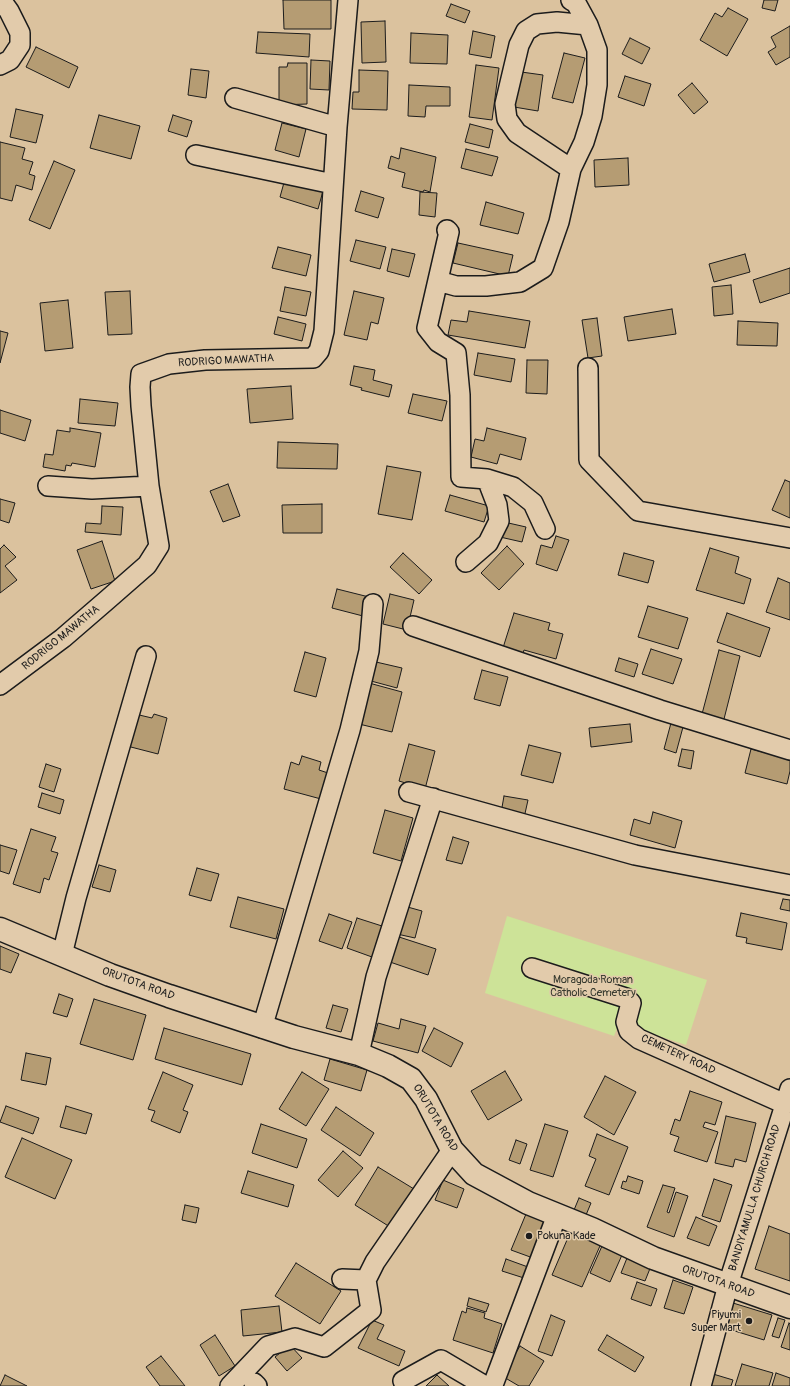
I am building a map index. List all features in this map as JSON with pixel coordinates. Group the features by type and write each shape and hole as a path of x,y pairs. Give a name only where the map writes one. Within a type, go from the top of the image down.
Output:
{"main road":[{"name":"ORUTOTA ROAD","path":"0,929 110,975 262,1028 359,1054 388,1066 411,1079 426,1099 452,1150 474,1174 528,1203 653,1258 790,1307"}],"street":[{"path":"0,65 10,60 20,45 20,33 9,11 1,0"},
{"name":"RODRIGO MAWATHA","path":"0,685 63,638 147,565 159,546 150,486 141,406 140,387 142,374 148,370 169,364 205,360 313,358 319,351 324,331 337,127 348,0"},
{"path":"438,281 456,286 520,282 543,268 559,222 571,169 584,142 592,116 597,85 597,50 588,25 576,3 571,0"},
{"path":"571,169 516,133 506,119 505,104 519,45 526,31 537,24 557,22 588,25"},
{"path":"235,98 337,127"},
{"path":"196,155 333,184"},
{"path":"447,230 450,232 427,328 438,342 456,353 460,395 461,477 487,479 514,487 533,503 545,529"},
{"path":"588,368 589,460 638,511 790,538"},
{"path":"466,562 488,543 499,521 497,505 487,479"},
{"path":"48,486 92,489 150,486"},
{"path":"262,1028 350,730 369,651 373,604"},
{"path":"414,626 660,710 790,750"},
{"path":"62,955 76,898 146,656"},
{"path":"409,792 635,855 790,886"},
{"path":"359,1054 376,977 433,798"},
{"name":"CEMETERY ROAD","path":"532,968 626,998 631,1003 626,1022 630,1031 639,1039 787,1096"},
{"name":"BANDIYAMULLA CHURCH ROAD","path":"701,1386 728,1285 787,1096"},
{"path":"230,1386 268,1346 295,1338 324,1347 371,1310 366,1280 375,1262 452,1150"},
{"path":"403,1381 441,1360 486,1386 493,1385 557,1215"},
{"path":"342,1279 366,1280"}],"green space":[{"name":"Moragoda Roman Catholic Cemetery","path":"507,916 707,980 686,1045 619,1023 614,1036 485,993"}],"building":[{"path":"283,0 331,0 331,29 284,29"},
{"path":"764,0 778,0 775,11 762,8"},
{"path":"451,4 470,11 465,23 446,16"},
{"path":"728,8 748,19 727,56 700,40 715,13 722,17"},
{"path":"385,21 386,62 362,63 361,22"},
{"path":"790,26 790,57 776,65 768,52 776,47 771,37"},
{"path":"473,31 495,36 491,58 469,54"},
{"path":"258,32 310,34 309,57 256,53"},
{"path":"411,33 448,35 447,64 410,63"},
{"path":"630,38 650,48 642,64 622,54"},
{"path":"36,47 78,67 69,88 26,67"},
{"path":"564,53 585,58 573,103 552,98"},
{"path":"311,60 330,61 329,90 310,89"},
{"path":"288,63 307,63 307,104 279,105 279,67 287,67"},
{"path":"476,65 499,68 492,120 469,117"},
{"path":"191,69 209,71 206,98 188,95"},
{"path":"359,70 388,71 387,110 352,109 353,92 359,92"},
{"path":"514,71 543,75 538,111 508,106"},
{"path":"625,76 651,84 644,106 618,97"},
{"path":"692,83 708,102 694,114 678,95"},
{"path":"409,85 450,87 450,106 426,106 425,117 408,116"},
{"path":"16,109 43,115 36,143 10,137"},
{"path":"99,115 140,126 131,159 90,148"},
{"path":"173,115 192,121 187,137 168,131"},
{"path":"282,123 306,129 299,157 275,150"},
{"path":"470,124 493,130 489,148 465,142"},
{"path":"0,142 25,148 22,159 33,162 29,174 35,176 32,190 16,185 12,201 0,198"},
{"path":"401,148 436,157 430,192 424,190 423,192 402,187 405,173 388,168 391,156 399,159"},
{"path":"466,149 498,157 492,176 461,168"},
{"path":"628,158 629,185 595,187 594,160"},
{"path":"54,161 75,170 50,229 29,220"},
{"path":"285,179 323,191 318,209 280,197"},
{"path":"361,191 384,198 378,218 355,211"},
{"path":"420,192 437,193 435,217 419,215"},
{"path":"486,202 524,213 518,234 480,225"},
{"path":"356,240 386,247 380,269 350,261"},
{"path":"458,243 513,255 508,276 453,263"},
{"path":"278,247 311,255 306,276 272,268"},
{"path":"392,249 415,254 409,277 387,271"},
{"path":"745,254 750,272 714,282 709,264"},
{"path":"790,268 790,293 760,303 753,280"},
{"path":"731,285 733,314 714,316 712,287"},
{"path":"285,287 311,292 306,316 280,311"},
{"path":"130,291 132,334 108,335 105,292"},
{"path":"354,291 384,298 378,324 371,322 367,340 344,335"},
{"path":"68,300 73,348 45,351 40,303"},
{"path":"672,309 676,334 628,341 624,317"},
{"path":"469,311 530,321 525,348 448,335 451,320 467,322"},
{"path":"278,317 306,324 302,341 274,334"},
{"path":"597,318 602,356 588,358 582,320"},
{"path":"738,321 778,323 777,346 737,345"},
{"path":"0,331 8,333 0,363"},
{"path":"478,353 515,359 511,382 474,375"},
{"path":"527,360 548,360 547,394 526,393"},
{"path":"354,366 375,370 373,380 392,385 389,397 361,390 362,388 350,385"},
{"path":"291,386 293,419 250,423 247,389"},
{"path":"413,394 447,401 442,421 408,413"},
{"path":"80,399 118,403 115,426 78,423"},
{"path":"0,410 31,420 25,441 0,433"},
{"path":"70,428 101,433 95,467 72,463 71,466 66,465 65,471 43,467 45,454 53,455 57,430 70,432"},
{"path":"487,428 526,438 521,460 500,454 497,464 471,457 475,439 484,441"},
{"path":"278,442 338,444 337,469 277,468"},
{"path":"387,466 421,472 412,520 378,514"},
{"path":"785,480 790,482 790,518 772,510"},
{"path":"228,484 240,516 223,522 210,491"},
{"path":"450,495 489,506 484,522 445,511"},
{"path":"0,499 15,503 9,523 0,520"},
{"path":"322,504 322,533 283,533 282,505"},
{"path":"102,506 123,507 121,535 85,532 86,523 101,524"},
{"path":"504,522 526,527 522,542 500,537"},
{"path":"556,536 569,540 557,571 536,564 541,545 552,548"},
{"path":"102,541 115,581 91,589 77,550"},
{"path":"4,545 16,557 5,566 17,580 0,593 0,549"},
{"path":"507,546 524,564 499,590 481,573"},
{"path":"710,548 739,557 735,573 751,579 744,604 696,590"},
{"path":"403,553 432,580 419,594 390,567"},
{"path":"624,553 654,561 648,583 618,575"},
{"path":"778,578 790,583 790,620 766,612"},
{"path":"337,589 369,597 363,616 332,608"},
{"path":"390,594 414,600 407,630 383,624"},
{"path":"648,606 688,618 678,649 638,637"},
{"path":"514,613 550,623 548,630 563,634 556,659 524,650 522,657 502,651"},
{"path":"727,613 770,628 760,657 717,642"},
{"path":"651,649 682,659 673,684 642,674"},
{"path":"719,650 740,656 724,719 702,714"},
{"path":"305,652 326,658 316,697 294,691"},
{"path":"619,658 638,664 634,677 615,671"},
{"path":"376,662 402,668 397,688 371,681"},
{"path":"482,670 508,677 500,706 474,699"},
{"path":"369,683 402,692 392,732 359,724"},
{"path":"135,714 152,718 154,714 167,718 158,754 127,746"},
{"path":"671,723 683,727 676,753 664,749"},
{"path":"630,724 632,742 591,747 589,728"},
{"path":"409,744 435,751 425,789 399,781"},
{"path":"529,745 561,753 553,783 521,775"},
{"path":"682,749 694,751 691,769 678,766"},
{"path":"751,749 790,759 790,771 787,784 745,773"},
{"path":"302,756 321,762 319,770 328,773 321,799 284,789 291,762 299,765"},
{"path":"46,764 61,769 54,792 39,787"},
{"path":"42,793 64,800 60,814 38,807"},
{"path":"504,796 528,800 524,818 501,813"},
{"path":"385,810 413,818 401,861 373,853"},
{"path":"653,812 682,821 675,848 630,835 634,819 650,824"},
{"path":"31,829 56,837 51,851 58,853 49,880 44,878 40,893 13,884"},
{"path":"453,837 469,842 462,864 446,860"},
{"path":"0,845 17,850 9,874 0,871"},
{"path":"99,865 116,870 110,892 92,887"},
{"path":"197,868 219,874 211,901 189,895"},
{"path":"238,897 284,909 276,939 230,927"},
{"path":"783,899 790,900 790,911 780,909"},
{"path":"404,906 422,911 415,938 397,934"},
{"path":"741,913 787,923 782,950 746,943 747,938 736,936"},
{"path":"329,914 352,922 342,949 319,941"},
{"path":"357,918 382,926 372,957 347,948"},
{"path":"396,936 436,949 428,975 387,961"},
{"path":"0,946 19,954 11,973 0,969"},
{"path":"59,994 73,999 67,1017 53,1013"},
{"path":"94,999 146,1015 133,1060 80,1044"},
{"path":"333,1005 348,1009 341,1032 326,1028"},
{"path":"401,1019 426,1026 418,1053 373,1041 378,1023 399,1029"},
{"path":"164,1028 251,1054 242,1085 155,1059"},
{"path":"434,1028 463,1043 451,1067 422,1051"},
{"path":"26,1053 51,1058 46,1085 21,1080"},
{"path":"330,1059 367,1070 361,1091 324,1080"},
{"path":"505,1071 522,1100 488,1120 471,1091"},
{"path":"163,1072 193,1085 183,1110 188,1112 180,1133 151,1121 155,1111 148,1109"},
{"path":"302,1072 329,1089 306,1126 279,1109"},
{"path":"605,1076 636,1092 614,1135 584,1117"},
{"path":"690,1091 722,1102 715,1125 705,1122 703,1127 718,1132 707,1162 674,1151 679,1137 670,1134 675,1119 680,1121"},
{"path":"6,1106 39,1118 33,1134 0,1122"},
{"path":"66,1106 92,1114 86,1134 60,1127"},
{"path":"336,1107 374,1133 360,1156 321,1130"},
{"path":"726,1116 756,1123 746,1162 735,1159 733,1167 715,1163"},
{"path":"261,1124 307,1139 297,1168 252,1153"},
{"path":"545,1124 568,1131 553,1177 530,1170"},
{"path":"597,1134 628,1147 609,1195 585,1186 596,1159 589,1156"},
{"path":"22,1138 72,1160 55,1199 5,1177"},
{"path":"516,1140 527,1144 520,1164 509,1160"},
{"path":"343,1151 363,1168 338,1197 318,1180"},
{"path":"378,1167 414,1189 390,1227 355,1205"},
{"path":"248,1171 294,1185 288,1207 241,1193"},
{"path":"628,1176 643,1181 639,1194 621,1188 623,1181 626,1182"},
{"path":"714,1179 732,1185 720,1222 702,1216"},
{"path":"443,1180 464,1189 457,1208 435,1200"},
{"path":"663,1185 675,1188 667,1212 669,1213 676,1192 688,1196 674,1237 647,1227"},
{"path":"579,1198 591,1203 586,1215 574,1210"},
{"path":"185,1205 199,1208 196,1223 182,1220"},
{"name":"Pokuna Kade","path":"526,1214 547,1223 533,1258 511,1250"},
{"path":"696,1217 717,1226 709,1246 687,1238"},
{"path":"573,1226 603,1239 582,1287 552,1275"},
{"path":"769,1226 790,1234 790,1281 755,1269"},
{"path":"602,1246 622,1255 610,1282 590,1273"},
{"path":"627,1258 651,1266 645,1281 621,1273"},
{"path":"506,1259 528,1267 524,1278 502,1271"},
{"path":"296,1263 341,1291 320,1324 275,1296"},
{"path":"673,1280 693,1287 684,1314 664,1308"},
{"path":"637,1282 657,1289 651,1306 631,1299"},
{"path":"469,1298 489,1304 486,1312 467,1306"},
{"name":"Piyumi Super Mart","path":"733,1303 772,1315 764,1340 725,1328"},
{"path":"279,1306 282,1332 243,1336 241,1310"},
{"path":"467,1308 485,1313 484,1318 502,1324 493,1353 453,1340 462,1311 466,1313"},
{"path":"551,1315 565,1321 552,1356 538,1351"},
{"path":"778,1318 785,1320 779,1338 772,1336"},
{"path":"372,1320 384,1325 377,1339 405,1351 399,1366 358,1348"},
{"path":"789,1323 790,1324 790,1350 781,1347"},
{"path":"215,1335 235,1366 219,1376 200,1345"},
{"path":"607,1335 644,1357 635,1372 598,1350"},
{"path":"290,1345 302,1358 287,1371 275,1357"},
{"path":"520,1346 544,1361 529,1386 519,1386 502,1376"},
{"path":"161,1356 185,1386 160,1386 146,1367"},
{"path":"742,1364 773,1373 769,1386 735,1386"},
{"path":"776,1373 790,1378 790,1386 772,1386"},
{"path":"713,1374 733,1380 731,1386 710,1386"},
{"path":"5,1375 27,1386 0,1386"},
{"path":"437,1375 449,1386 426,1386"}],"place":[{"name":"Pokuna Kade","path":"529,1236"},
{"name":"Piyumi Super Mart","path":"749,1321"}]}
